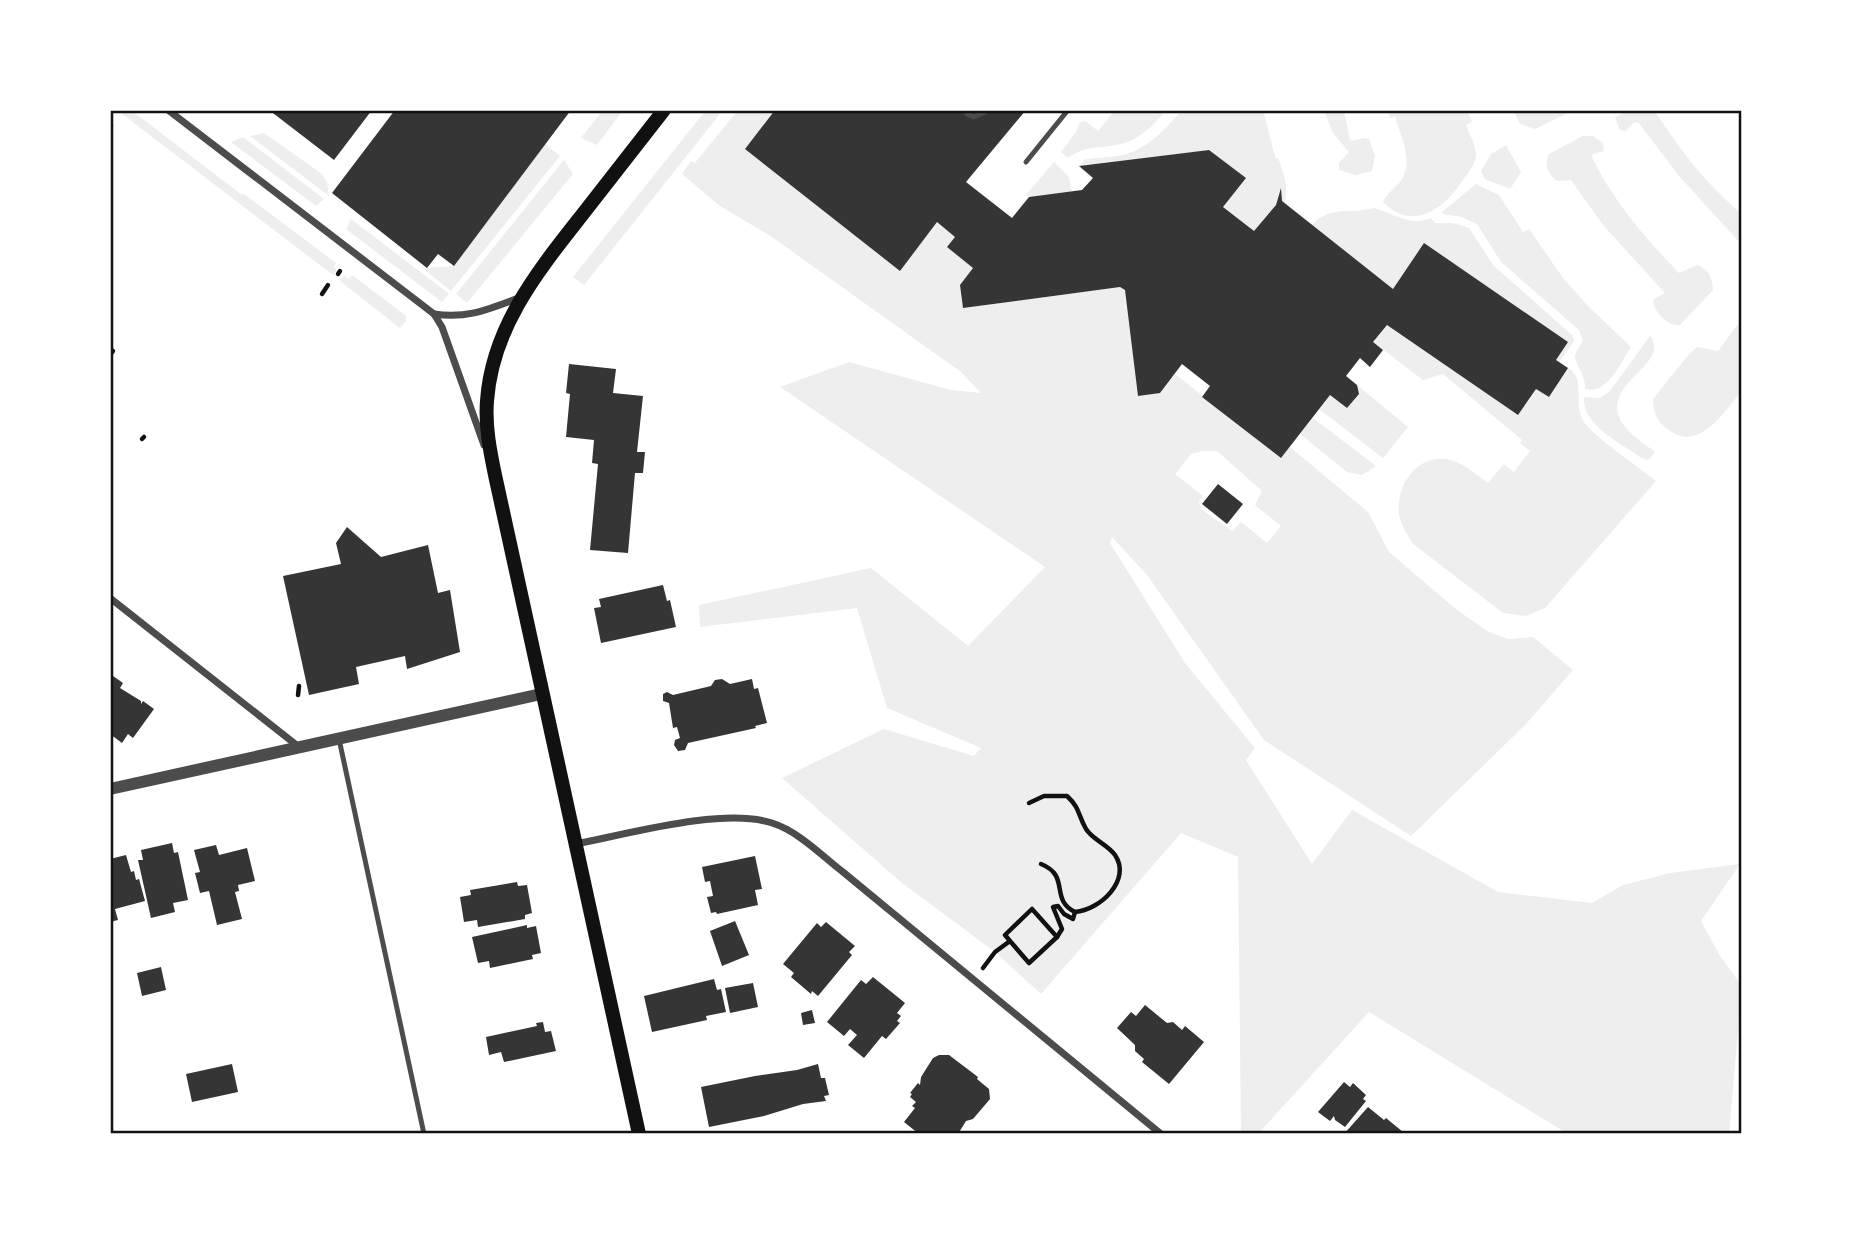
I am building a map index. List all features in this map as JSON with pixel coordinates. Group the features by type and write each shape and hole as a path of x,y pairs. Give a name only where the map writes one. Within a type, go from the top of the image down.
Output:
{"main road":[{"path":"639,1134 541,694 487,425 489,383 500,341 521,296 664,110"}],"street":[{"path":"168,110 434,314 442,327 495,475"},
{"path":"434,314 457,316 479,313 521,296"},
{"path":"110,598 300,748"},
{"path":"110,789 541,694"},
{"path":"575,845 716,818 758,820 788,830 843,872 1161,1134"}],"lane":[{"path":"967,114 974,117 989,110"},
{"path":"1026,162 1068,110"},
{"path":"339,739 424,1134"}],"path":[{"path":"321,294 328,285"},
{"path":"298,695 299,685"},
{"path":"1029,803 1044,796 1067,796 1078,806 1087,831 1120,859 1117,880 1110,894 1094,908 1075,912 1064,905 1057,875 1052,868 1041,864"},
{"path":"1057,937 1032,909 1005,935 1029,963 1057,937 1062,929 1053,906 1058,906 1064,914 1073,919 1075,912"},
{"path":"994,954 1010,941"}],"shaded area":[{"path":"117,110 131,110 336,263 334,267 337,270 333,275"},
{"path":"603,110 623,110 597,145 581,138"},
{"path":"706,110 723,110 584,285 573,277"},
{"path":"738,110 775,110 746,148 937,222 955,237 948,247 973,268 960,285 963,308 1120,287 1125,290 1160,393 1175,374 1281,458 1290,447 1368,512 1389,552 1457,610 1489,632 1509,639 1533,637 1573,670 1526,724 1411,836 1264,740 1147,575 1112,537 1110,543 1185,663 1255,748 1246,760 1312,864 1352,810 1498,892 1592,903 1623,885 1670,873 1740,864 1701,921 1720,956 1742,986 1729,1134 1568,1134 1369,1012 1258,1134 1241,1134 1238,857 1181,833 1041,994 995,952 902,883 782,778 884,729 974,756 981,748 887,708 857,608 700,627 699,605 871,568 968,646 1045,567 780,387 849,362 951,390 981,393 961,372 772,237 720,206 682,174 691,161 695,163","holes":["1217,451 1262,491 1255,505 1281,526 1267,543 1241,522 1232,531 1201,509 1199,502 1203,496 1175,474 1191,454"]},
{"path":"1115,110 1166,110 1148,129 1128,142 1083,150 1068,158 1061,152 1080,122 1085,121 1098,131"},
{"path":"1182,110 1263,110 1274,153 1284,175 1286,191 1284,203 1280,189 1276,205 1254,231 1223,207 1245,178 1209,150 1079,166 1084,160 1118,156 1137,150 1161,132"},
{"path":"1324,110 1344,110 1350,141 1369,139 1375,156 1372,171 1356,175 1339,170 1339,163 1349,152 1333,133"},
{"path":"1387,110 1467,110 1472,122 1466,125 1476,152 1473,166 1447,200 1428,213 1406,216 1383,202 1401,181 1406,165 1405,149 1395,117 1390,118"},
{"path":"1513,110 1574,110 1535,129 1520,124"},
{"path":"1628,110 1654,110 1694,165 1742,214 1742,245 1680,177 1638,122 1633,123 1626,131 1620,130 1615,117"},
{"path":"264,133 322,174 327,182 329,196 250,136"},
{"path":"1583,136 1593,136 1603,143 1604,151 1591,155 1599,172 1630,218 1654,246 1679,273 1697,265 1709,274 1713,290 1680,325 1671,324 1660,315 1653,303 1654,299 1665,293 1603,225 1571,180 1557,181 1549,172 1549,154"},
{"path":"243,137 324,199 316,206 231,142"},
{"path":"545,144 560,156 451,291 425,270 454,266"},
{"path":"1506,145 1521,172 1510,189 1485,179 1481,171 1491,154"},
{"path":"564,160 573,174 467,303 456,294"},
{"path":"1054,162 1069,177 1072,192 1029,197 1026,195"},
{"path":"1476,184 1499,195 1523,232 1529,229 1563,278 1631,347 1607,383 1593,390 1585,389 1584,379 1575,359 1583,340 1579,330 1501,262 1477,224 1462,217 1443,214 1442,212"},
{"path":"1374,208 1408,220 1431,218 1435,223 1453,223 1469,228 1493,265 1573,336 1574,341 1559,363 1424,244 1393,289 1312,225 1326,214"},
{"path":"351,219 449,294 442,302 346,229"},
{"path":"344,275 349,279 352,275 406,316 406,321 400,328 340,281"},
{"path":"1742,319 1742,391 1719,418 1701,433 1681,436 1670,431 1657,418 1653,399 1689,354 1697,347 1718,351"},
{"path":"1387,325 1518,415 1536,389 1549,397 1568,368 1577,378 1579,407 1584,422 1656,481 1545,608 1526,616 1503,613 1412,543 1402,525 1399,503 1405,483 1417,467 1435,459 1452,460 1488,483 1504,464 1514,472 1530,451 1520,443 1522,440 1443,374 1423,380 1373,342"},
{"path":"1650,336 1654,347 1651,357 1625,387 1619,399 1618,412 1625,427 1655,452 1648,460 1604,433 1589,417 1584,397 1600,398 1610,391"},
{"path":"1357,385 1408,427 1383,458 1319,409 1330,395 1347,408 1358,394"},
{"path":"1313,418 1376,466 1362,475 1347,472 1300,434"}],"building":[{"path":"269,110 372,110 334,160"},
{"path":"395,110 571,110 454,266 438,254 427,268 332,193"},
{"path":"775,110 1026,110 966,182 1012,218 1029,197 1082,190 1093,178 1079,166 1209,150 1246,178 1223,207 1254,231 1276,205 1281,188 1282,201 1393,289 1424,243 1568,342 1556,360 1568,368 1549,397 1536,389 1518,415 1387,325 1373,342 1383,350 1370,367 1360,358 1346,376 1357,385 1359,394 1347,408 1330,395 1281,458 1202,397 1210,386 1182,364 1160,393 1138,396 1125,290 1120,287 963,308 960,285 973,268 947,247 955,237 937,222 900,271 745,149"},
{"path":"569,364 616,369 613,393 643,396 637,452 645,452 643,473 635,473 628,553 590,550 598,464 592,463 594,440 566,437 570,394 566,393"},
{"path":"1218,484 1243,504 1227,524 1202,504"},
{"path":"347,527 381,557 428,545 438,593 450,590 460,652 407,669 405,656 356,667 359,684 309,695 283,576 341,564 336,543"},
{"path":"663,585 667,601 670,600 676,627 601,643 594,608 601,607 599,599"},
{"path":"113,676 123,683 120,688 141,701 141,704 143,701 154,709 133,738 128,734 122,743 110,734 110,680"},
{"path":"722,679 730,684 752,679 754,689 758,688 767,723 755,726 756,728 688,743 685,750 678,751 674,745 675,740 680,738 677,727 673,728 669,703 663,701 663,694 667,692 673,695 711,686 715,680"},
{"path":"172,843 174,853 178,852 188,900 173,903 175,912 151,918 138,860 143,860 141,850"},
{"path":"216,845 219,855 247,848 255,881 238,885 239,891 235,892 242,919 217,925 209,891 200,893 195,873 200,872 194,850"},
{"path":"126,855 131,872 134,871 136,880 139,879 145,901 115,909 118,920 110,922 110,859"},
{"path":"755,856 762,889 755,890 758,905 711,913 707,897 713,896 710,881 705,882 702,867"},
{"path":"517,882 518,886 527,885 532,913 525,915 525,919 478,927 477,920 464,922 460,897 471,895 470,890"},
{"path":"735,921 749,955 722,966 710,931"},
{"path":"826,922 855,946 849,952 852,955 818,996 812,991 811,994 791,977 794,973 783,964 817,923 821,927"},
{"path":"527,925 527,928 536,926 541,953 532,955 533,959 490,968 489,961 478,963 472,937"},
{"path":"161,967 166,990 142,996 137,973"},
{"path":"873,977 905,1003 897,1013 901,1016 897,1021 900,1023 886,1039 882,1036 864,1058 848,1045 857,1035 850,1029 844,1036 827,1022 861,980 866,984"},
{"path":"714,979 717,990 721,989 726,1012 706,1016 707,1020 652,1032 644,996"},
{"path":"753,983 758,1007 730,1013 725,988"},
{"path":"1145,1005 1167,1023 1173,1022 1182,1030 1185,1026 1204,1042 1169,1084 1142,1062 1144,1059 1135,1051 1135,1045 1117,1028 1131,1012 1136,1016"},
{"path":"812,1010 815,1023 803,1025 801,1013"},
{"path":"543,1022 545,1032 551,1031 556,1051 504,1062 501,1052 489,1055 486,1037 537,1026 536,1023"},
{"path":"949,1055 978,1077 989,1089 990,1099 973,1119 966,1121 958,1134 919,1134 904,1122 915,1108 912,1106 916,1102 910,1097 910,1093 918,1083 920,1085 921,1077 933,1058"},
{"path":"232,1064 238,1092 192,1102 186,1074"},
{"path":"818,1064 829,1095 824,1096 826,1101 709,1127 701,1087"},
{"path":"1344,1082 1350,1087 1353,1083 1366,1095 1363,1099 1366,1101 1345,1127 1335,1120 1334,1116 1330,1121 1318,1112"},
{"path":"1368,1107 1384,1120 1386,1118 1403,1132 1344,1134"}]}
